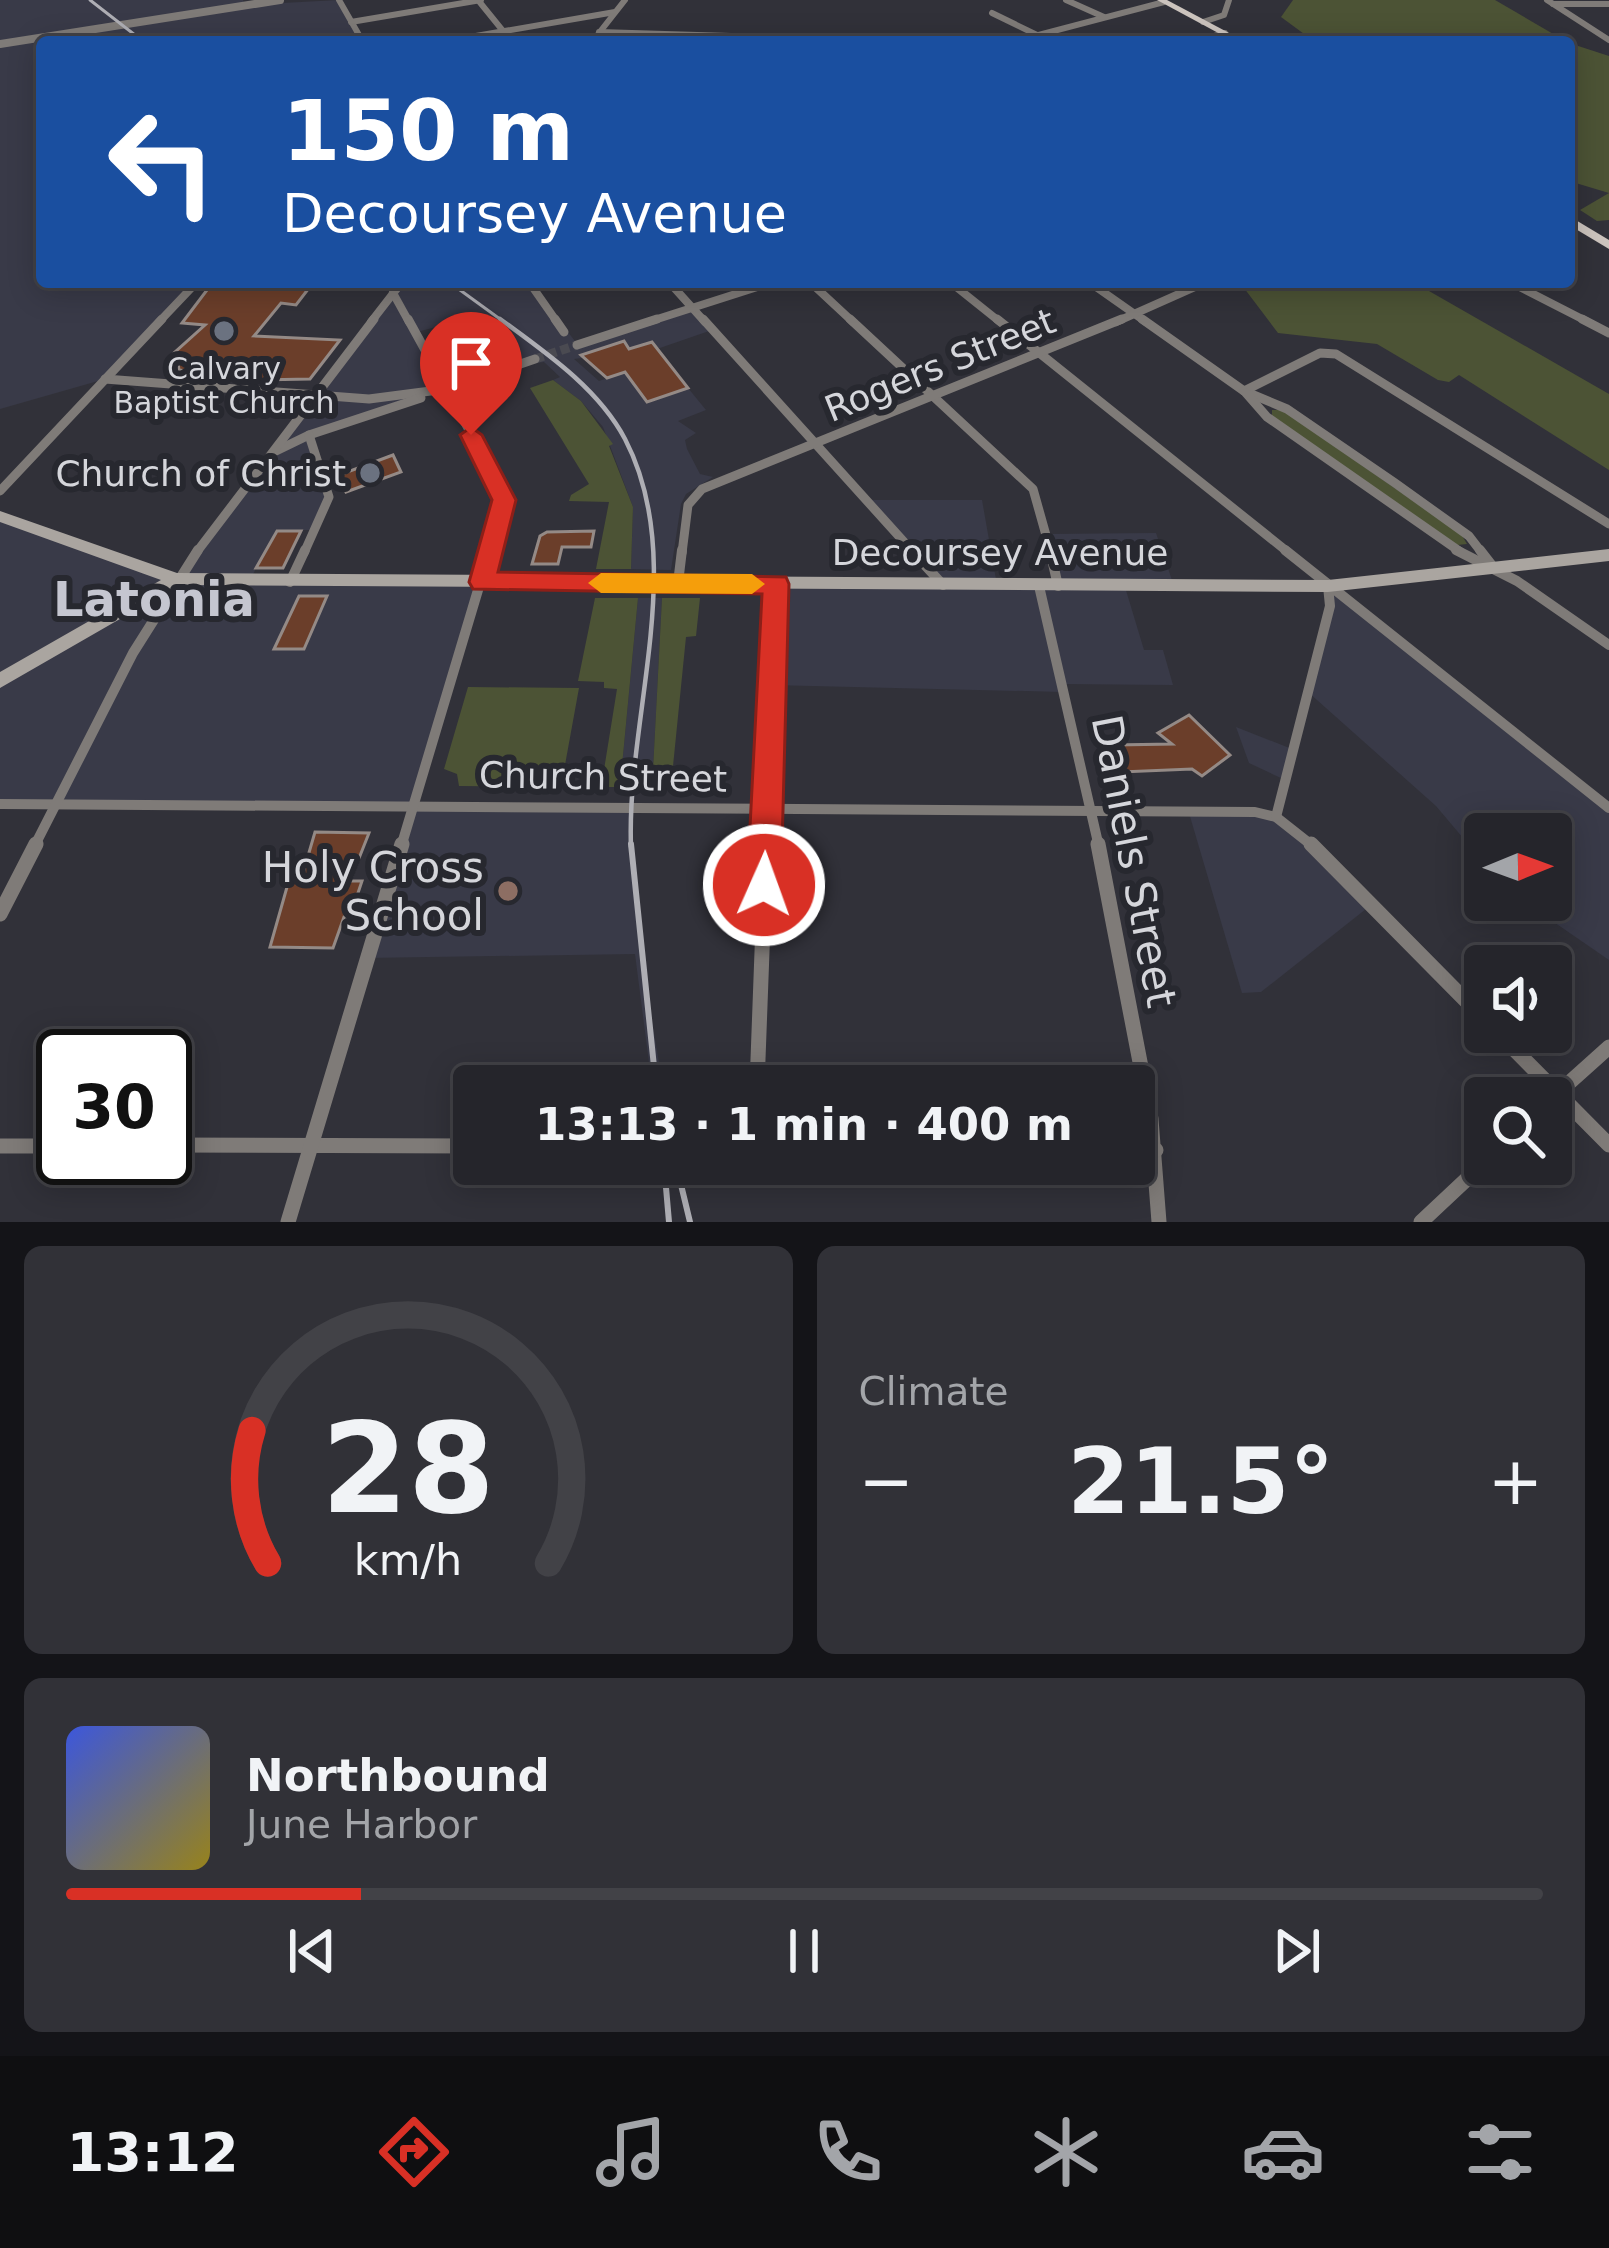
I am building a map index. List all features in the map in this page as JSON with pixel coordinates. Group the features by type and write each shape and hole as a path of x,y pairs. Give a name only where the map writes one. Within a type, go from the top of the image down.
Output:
{"main road":[{"path":"1163,1 1231,36"},
{"path":"1575,224 1609,245"},
{"path":"0,517 176,579"},
{"name":"Decoursey Avenue","path":"176,579 1328,586 1603,557"},
{"path":"0,681 176,579"}],"street":[{"path":"50,36 280,0"},
{"path":"339,0 359,36"},
{"path":"351,22 479,0 508,36"},
{"path":"1066,0 1104,17"},
{"path":"1203,22 1224,15 1228,0"},
{"path":"596,36 621,1"},
{"path":"1033,36 1163,1"},
{"path":"1550,2 1609,4"},
{"path":"1550,2 1605,39"},
{"path":"475,36 615,12"},
{"path":"992,13 1037,35"},
{"path":"599,32 730,36"},
{"path":"1214,36 1225,33"},
{"path":"0,44 36,38"},
{"path":"0,491 190,288"},
{"path":"0,914 133,652 176,579 397,288"},
{"path":"533,288 564,332"},
{"path":"674,288 943,585"},
{"path":"577,345 754,288"},
{"path":"816,288 934,398"},
{"path":"958,288 1609,808"},
{"path":"1098,288 1244,391 1287,409 1469,536 1494,568"},
{"name":"Rogers Street","path":"678,584 693,496 1042,355 1192,288"},
{"path":"1522,288 1609,333"},
{"path":"288,1222 504,500 393,293"},
{"path":"1244,391 1329,352 1609,524"},
{"path":"268,457 309,435 535,358"},
{"path":"105,379 369,399 446,389"},
{"path":"1244,391 1267,417 1449,546 1494,568 1609,645"},
{"name":"Daniels Street","path":"934,398 1040,500 1049,586 1156,1150 1154,1197 1160,1222"},
{"path":"352,422 370,407 369,399"},
{"path":"298,417 302,425 325,430"},
{"path":"290,582 329,497 309,435"},
{"path":"758,1065 776,584"},
{"path":"1328,586 1330,606 1276,818 1309,842 1464,999"},
{"name":"Church Street","path":"0,804 1256,812 1276,818"},
{"path":"1572,1080 1609,1047"},
{"path":"1516,1053 1537,1077"},
{"path":"1572,1112 1609,1145"},
{"path":"192,1145 453,1146"},
{"path":"0,1146 36,1146"},
{"path":"1421,1222 1464,1182"}],"shaded area":[{"path":"0,0 243,0 245,5 339,0 360,36 36,36 36,288 191,288 105,379 0,409"},
{"path":"375,288 534,288 578,345 692,308 712,330 657,349 574,359 599,381 625,372 688,388 706,410 678,421 696,433 685,440 700,474 713,477 686,494 681,504 671,570 631,569 633,507 603,427 581,401 553,380 560,377 544,362 513,366 481,315 417,332 446,389 310,435 329,497 314,530 276,530 250,580 482,582 414,804 630,808 645,980 659,1065 649,1065 635,954 365,958 414,806 0,804 0,517 176,579 394,290"},
{"path":"868,500 982,500 997,585 1057,586 1047,534 1156,533 1174,586 1125,587 1144,650 1163,650 1173,685 1062,684 1063,692 771,685 776,584 941,584"},
{"path":"1328,586 1609,808 1609,960 1552,921 1572,921 1572,813 1464,813 1464,839 1436,806 1308,692 1330,606"},
{"path":"638,598 662,598 652,789 620,787"},
{"path":"1236,727 1292,749 1283,779 1249,763"},
{"path":"1189,813 1276,817 1371,905 1261,992 1242,993"}],"green space":[{"path":"1293,0 1495,0 1557,36 1307,36 1281,17"},
{"path":"1575,45 1609,56 1609,193 1575,183"},
{"path":"1609,193 1609,220 1597,221 1580,210"},
{"path":"1244,288 1429,291 1609,394 1609,470 1459,375 1449,382 1438,380 1377,344 1278,333"},
{"path":"553,380 581,401 613,444 609,446 633,507 631,569 596,569 609,502 569,501 589,484 530,388"},
{"path":"1272,410 1282,410 1461,534 1467,544 1457,545 1272,416"},
{"path":"595,598 638,598 620,787 587,787 603,776 617,689 604,688 604,682 578,681"},
{"path":"662,598 700,598 696,636 686,637 671,786 652,789"},
{"path":"468,687 579,688 563,776 574,787 556,786 558,775 544,774 541,787 459,786 457,774 444,769"}],"building":[{"name":"Calvary Baptist Church","path":"208,288 309,288 296,305 281,303 254,336 340,340 310,379 257,380 179,370 178,362 169,364 174,353 205,325 182,323"},
{"path":"624,341 629,349 652,342 688,388 647,402 625,372 607,378 581,355"},
{"name":"Church of Christ","path":"393,455 401,472 346,492 339,475"},
{"path":"277,531 301,531 283,568 256,568"},
{"path":"594,531 591,547 562,547 558,564 532,564 540,536 547,532"},
{"path":"299,596 327,596 304,649 274,649"},
{"path":"1189,715 1230,755 1202,776 1192,769 1121,772 1114,745 1172,744 1158,733"},
{"path":"315,832 369,833 350,881 362,881 350,917 344,917 333,948 270,947 289,880 301,880"}],"tunnel":[{"path":"535,359 577,345"}],"railway":[{"path":"90,0 136,36"},
{"path":"457,288 504,322"},
{"path":"500,319 569,372 600,403 625,439 643,486 654,588 631,844"},
{"path":"631,844 654,1065"},
{"path":"666,1185 669,1222"},
{"path":"681,1185 690,1222"}],"slow traffic":[{"path":"601,583 752,584"}],"place":[{"name":"Calvary Baptist Church","path":"224,331"},
{"name":"Church of Christ","path":"370,473"},
{"name":"Holy Cross School","path":"508,891"}],"district":[{"name":"Latonia","path":"154,599"}],"route":[{"path":"471,435 504,500 482,582 776,584 764,885"}]}
